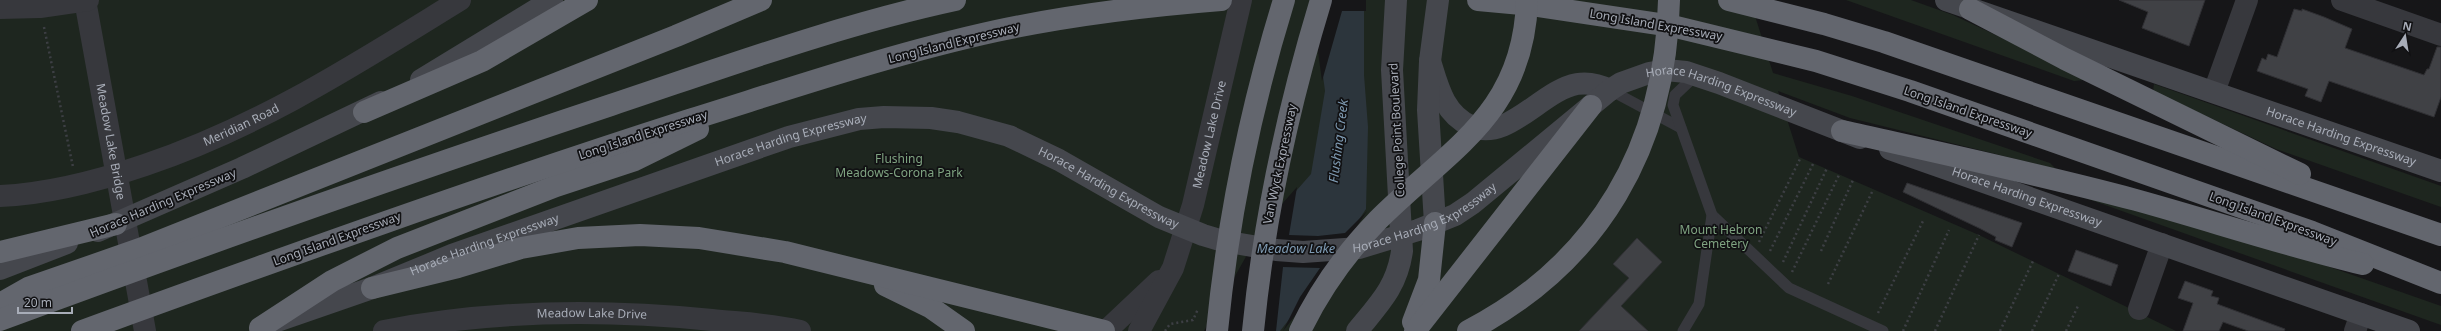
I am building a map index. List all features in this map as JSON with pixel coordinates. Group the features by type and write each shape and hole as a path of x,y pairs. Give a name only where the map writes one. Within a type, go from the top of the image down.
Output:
{"highway":[{"path":"364,112 482,61 587,0"},
{"path":"0,304 28,288 140,249 676,36 760,0"},
{"path":"676,36 778,0"},
{"path":"0,320 275,219 524,134 815,38 956,0"},
{"name":"Long Island Expressway","path":"82,331 367,228 555,163 882,60 989,33 1060,19 1139,8 1221,0"},
{"path":"1217,331 1236,196 1258,96 1284,0"},
{"name":"Van Wyck Expressway","path":"1253,331 1263,248 1278,167 1303,64 1322,0"},
{"name":"Long Island Expressway","path":"1478,0 1530,2 1672,26 1769,48 1856,73 2312,232 2437,282"},
{"path":"1468,331 1502,312 1542,283 1580,246 1611,204 1634,162 1652,118 1663,71 1668,0"},
{"path":"1729,0 1824,24 1884,42 2441,235"},
{"path":"1300,331 1333,273 1361,238 1396,202 1470,138 1493,109 1510,79 1517,62 1530,2"},
{"path":"1970,9 2065,59 2250,149 2367,209"},
{"path":"255,329 332,281 397,248 549,189 635,160 771,94"},
{"path":"1415,331 1591,106"},
{"path":"1842,132 1976,160 2135,200 2220,223 2304,250 2437,282"},
{"path":"1410,331 1429,280 1435,223"},
{"path":"0,252 116,224"},
{"path":"372,288 458,267 521,248 578,238 640,235 723,240 785,252 1105,331"},
{"path":"849,268 930,306 964,331"}],"main road":[{"name":"Horace Harding Expressway","path":"0,269 116,224 364,112 552,0"},
{"name":"College Point Boulevard","path":"1358,331 1390,290 1397,277 1402,251 1392,70 1396,0"},
{"path":"1435,223 1428,110 1430,61 1438,0"},
{"name":"Horace Harding Expressway","path":"1946,0 2441,171"},
{"path":"1430,61 1444,102 1454,115 1476,129 1498,128 1566,87 1589,83 1610,90"},
{"name":"Horace Harding Expressway","path":"255,329 372,288 452,255 789,137 859,119 906,117 958,122 1009,136 1059,160 1159,217 1203,235 1224,241 1276,250 1303,252 1359,248 1402,236 1455,215 1473,203 1610,90 1621,83 1649,73 1666,70 1696,75 1842,132 2162,244 2358,322 2409,331"}],"street":[{"path":"0,8 40,7 85,0"},
{"name":"Meadow Lake Bridge","path":"85,0 145,331"},
{"name":"Meridian Road","path":"0,196 76,185 130,170 185,151 261,118 344,72 460,0"},
{"name":"Meadow Lake Drive","path":"1139,331 1173,268 1192,205 1241,0"},
{"path":"2214,92 2248,0"},
{"path":"2342,0 2441,35"},
{"path":"2139,309 2162,244"},
{"name":"Meadow Lake Drive","path":"1105,331 1173,268"},
{"name":"Meadow Lake Drive","path":"384,331 433,321 534,314 610,313 649,313 800,331"}],"lane":[{"path":"1696,75 1675,94 1672,104 1712,215 1789,288 1883,331"},
{"path":"1610,90 1681,128"},
{"path":"1683,331 1699,304 1712,215"}],"path":[{"path":"40,7 76,185"},
{"path":"1758,244 1801,156"},
{"path":"1769,255 1814,162"},
{"path":"1782,265 1828,168"},
{"path":"1792,272 1839,175"},
{"path":"1821,251 1853,180"},
{"path":"1828,284 1874,190"},
{"path":"1872,326 1924,221"},
{"path":"1903,331 1949,230"},
{"path":"1935,331 1979,235"},
{"path":"2000,331 2033,261"},
{"path":"2032,331 2059,274"},
{"path":"2066,331 2078,306"}],"green space":[{"name":"Flushing Meadows-Corona Park","path":"0,0 1750,0 1773,73 1852,96 2050,163 2056,169 1850,118 1778,91 1799,157 1979,235 2176,331 0,331"},
{"path":"1846,0 1911,0 1953,15 2070,70 2084,80 2074,81"},
{"path":"2154,84 2441,186 2441,207 2276,149 2153,91"},
{"path":"2063,190 2264,244 2441,306 2441,325"}],"water":[{"name":"Meadow Lake","path":"1313,0 1364,0 1364,75 1368,127 1366,209 1313,289 1280,331 1206,331 1267,224 1311,174 1325,91"}],"pier":[{"path":"1311,0 1366,0 1366,11 1342,11 1322,81"},
{"path":"1297,187 1289,235 1318,236 1345,233 1367,211 1315,290 1283,331 1300,297 1320,268 1283,267 1276,331 1204,331 1265,223"}],"building":[{"path":"2119,0 2205,0 2189,46 2142,28 2148,12"},
{"path":"2294,9 2302,11 2302,9 2352,29 2345,48 2424,75 2427,69 2429,69 2437,47 2441,47 2441,97 2434,117 2329,81 2321,102 2305,96 2308,89 2257,71 2262,58 2266,60 2268,54 2277,57"},
{"path":"1907,183 2022,223 2012,247 1995,240 1996,237 1981,229 1903,192"},
{"path":"1637,238 1662,262 1621,306 1648,331 1579,331 1629,278 1613,264"},
{"path":"2076,250 2118,265 2111,286 2068,271"},
{"path":"2185,281 2213,291 2211,296 2219,298 2217,304 2285,329 2284,331 2248,331 2223,322 2219,331 2183,331 2193,303 2178,298"}],"water label":[{"name":"Flushing Creek","path":"1338,141"}],"park label":[{"name":"Mount Hebron Cemetery","path":"1721,237"}]}
